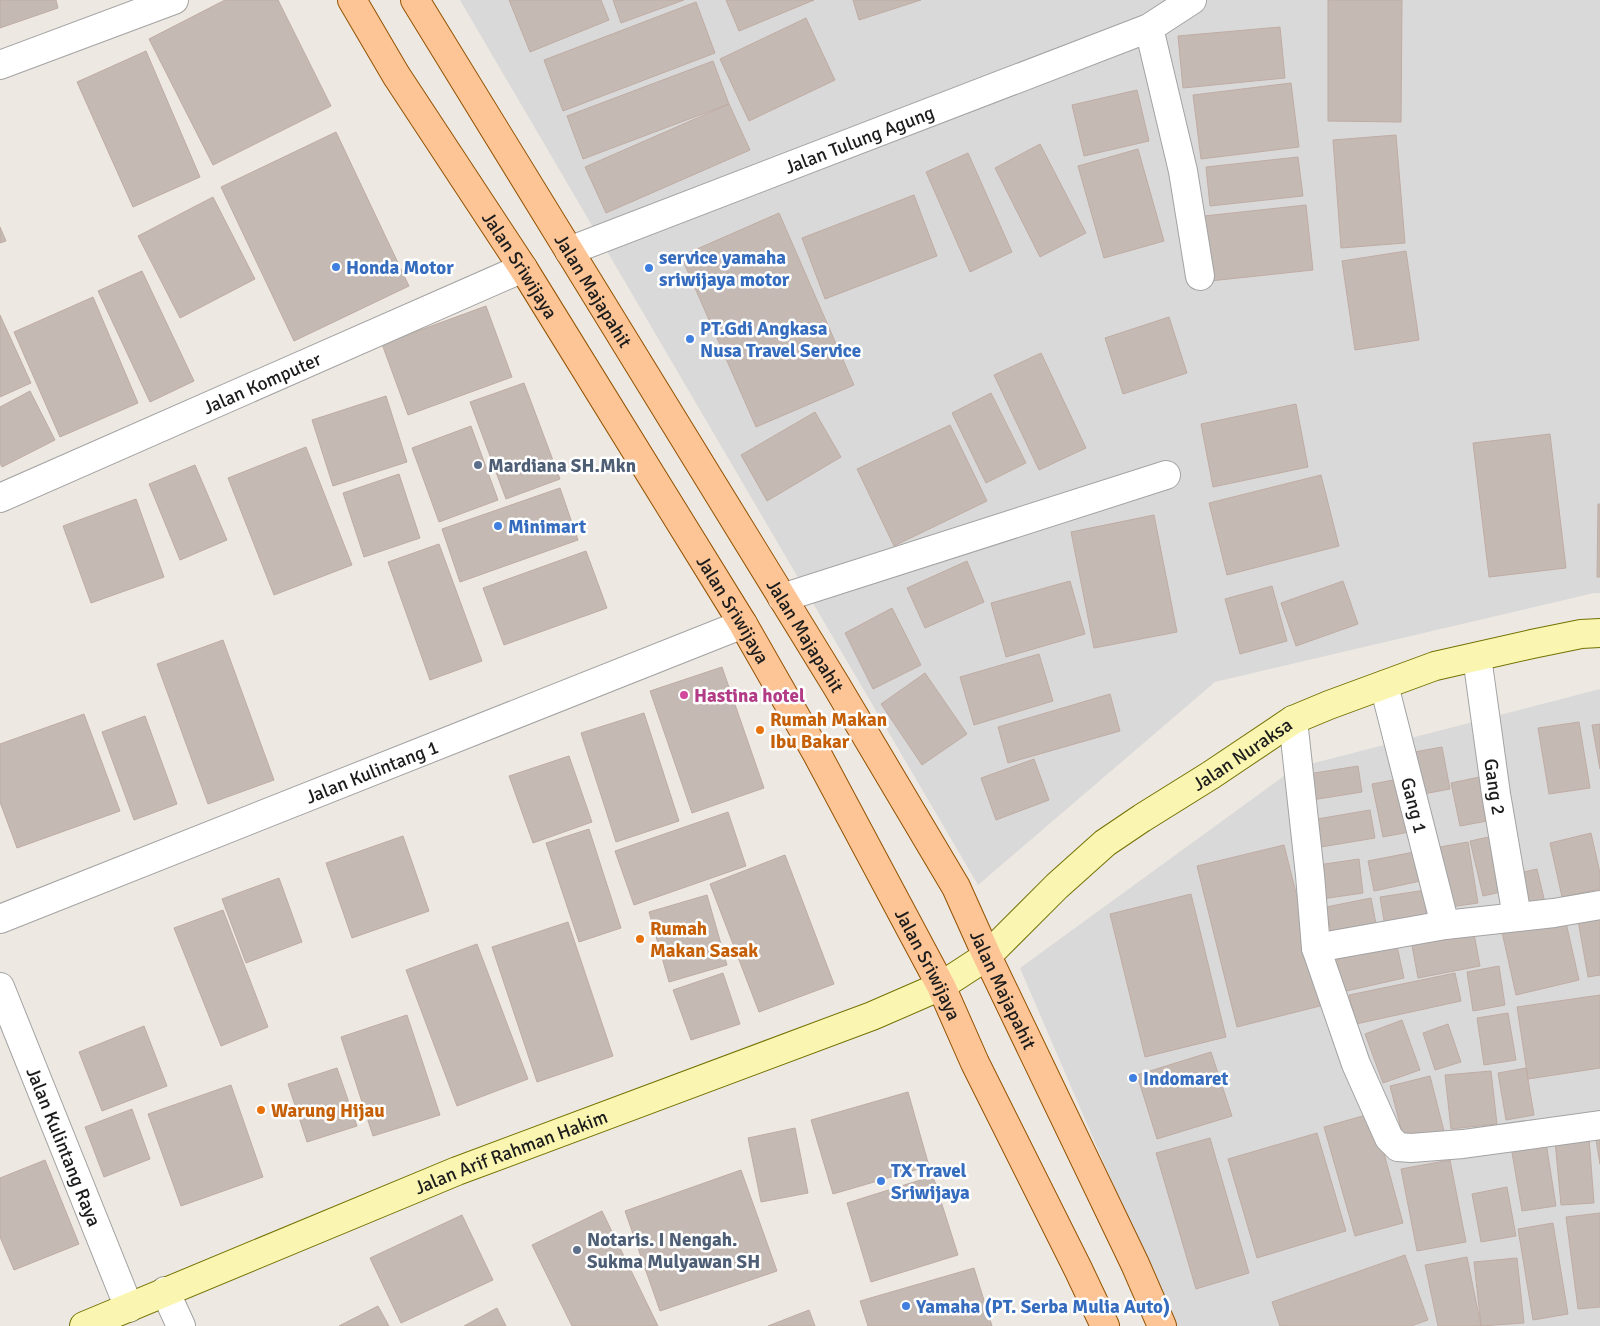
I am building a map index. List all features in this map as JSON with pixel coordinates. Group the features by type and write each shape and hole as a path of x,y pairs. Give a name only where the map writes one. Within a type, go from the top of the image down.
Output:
{"main road":[{"name":"Jalan Sriwijaya","path":"352,0 396,75 524,268 743,624 816,752 940,986 975,1063 1105,1326"},
{"name":"Jalan Majapahit","path":"415,0 836,685 956,887 987,956 1135,1264 1162,1326"}],"street":[{"path":"0,65 174,0"},
{"name":"Jalan Tulung Agung","path":"570,251 1149,28 1192,0"},
{"path":"1149,28 1182,172 1200,276"},
{"name":"Jalan Komputer","path":"0,498 524,268"},
{"path":"782,598 1166,475"},
{"name":"Jalan Kulintang 1","path":"0,919 743,624"},
{"name":"Jalan Nuraksa","path":"940,986 987,956 1057,886 1105,843 1293,720 1435,666 1581,634 1600,633"},
{"name":"Gang 2","path":"1478,657 1496,794 1517,917"},
{"name":"Gang 1","path":"1384,685 1445,925"},
{"path":"1293,720 1316,948 1356,1064 1389,1138 1398,1147 1411,1148 1463,1144 1600,1125"},
{"path":"1316,948 1445,925 1600,905"},
{"name":"Jalan Arif Rahman Hakim","path":"84,1326 457,1171 864,1020 940,986"},
{"name":"Jalan Kulintang Raya","path":"0,987 129,1308"},
{"path":"165,1291 181,1326"}],"shaded area":[{"path":"460,0 1600,0 1600,593 1215,682 978,885"},
{"path":"1600,689 1600,1326 1174,1326 1020,968 1295,768"}],"building":[{"path":"0,0 56,0 58,8 0,28"},
{"path":"225,0 278,0 331,106 213,165 149,39"},
{"path":"509,0 601,0 609,20 530,52"},
{"path":"613,0 684,0 621,23"},
{"path":"726,0 814,0 739,31"},
{"path":"853,0 921,0 859,20"},
{"path":"1328,0 1402,0 1401,122 1328,121"},
{"path":"696,2 715,53 563,111 544,60"},
{"path":"806,18 835,80 749,121 720,59"},
{"path":"1280,27 1285,78 1183,88 1178,36"},
{"path":"146,51 200,177 133,207 77,82"},
{"path":"713,61 729,104 583,159 567,116"},
{"path":"1291,83 1299,147 1201,159 1193,95"},
{"path":"1137,90 1149,141 1084,156 1072,105"},
{"path":"729,104 750,150 606,213 585,167"},
{"path":"336,132 409,286 294,341 221,187"},
{"path":"1396,135 1405,243 1341,248 1333,140"},
{"path":"1040,144 1086,233 1040,257 995,168"},
{"path":"1138,149 1164,241 1104,258 1078,166"},
{"path":"968,153 1012,252 970,272 926,172"},
{"path":"1298,157 1303,196 1210,206 1206,167"},
{"path":"914,195 937,256 825,299 802,238"},
{"path":"213,197 255,279 180,318 138,236"},
{"path":"1306,205 1313,270 1210,281 1204,216"},
{"path":"779,213 854,385 756,427 681,256"},
{"path":"0,227 6,241 0,243"},
{"path":"1406,251 1419,340 1355,350 1342,261"},
{"path":"142,271 194,381 150,402 98,291"},
{"path":"93,297 138,403 60,437 14,332"},
{"path":"486,306 512,377 408,415 382,344"},
{"path":"0,315 31,383 0,397"},
{"path":"1169,317 1187,373 1123,394 1105,338"},
{"path":"1041,353 1086,448 1039,470 994,375"},
{"path":"524,383 560,479 506,499 470,402"},
{"path":"30,391 55,440 2,467 0,463 0,407"},
{"path":"991,393 1026,463 986,483 952,413"},
{"path":"386,396 407,462 333,486 312,420"},
{"path":"1296,404 1308,467 1213,487 1201,424"},
{"path":"815,412 841,457 767,501 741,455"},
{"path":"950,425 987,501 894,546 857,469"},
{"path":"471,426 498,500 439,522 412,448"},
{"path":"1550,434 1566,568 1489,577 1473,443"},
{"path":"306,447 352,565 274,595 228,478"},
{"path":"195,465 227,540 180,560 149,484"},
{"path":"399,474 420,538 364,557 343,493"},
{"path":"1321,475 1339,546 1227,575 1209,503"},
{"path":"560,488 578,540 460,582 442,529"},
{"path":"136,499 164,577 91,603 63,526"},
{"path":"1598,504 1600,504 1600,577 1597,577"},
{"path":"1154,515 1177,632 1094,648 1071,532"},
{"path":"439,544 482,661 430,680 388,562"},
{"path":"586,551 607,608 504,645 483,588"},
{"path":"967,561 984,602 925,628 907,588"},
{"path":"1070,581 1085,634 1006,657 991,603"},
{"path":"1343,581 1358,624 1296,646 1281,603"},
{"path":"1272,586 1287,641 1240,654 1225,599"},
{"path":"892,608 921,665 873,689 845,633"},
{"path":"223,640 274,780 208,804 157,664"},
{"path":"1039,654 1053,701 974,725 960,677"},
{"path":"722,667 764,788 692,813 650,691"},
{"path":"925,673 967,734 922,765 881,704"},
{"path":"1110,694 1120,731 1008,763 998,727"},
{"path":"644,713 679,821 616,842 581,733"},
{"path":"84,714 120,811 17,848 0,802 0,744"},
{"path":"145,716 177,804 134,820 102,732"},
{"path":"1579,722 1590,788 1549,794 1538,728"},
{"path":"1600,724 1600,769 1592,725"},
{"path":"1442,747 1450,789 1418,795 1409,753"},
{"path":"569,756 592,822 533,843 509,776"},
{"path":"1034,759 1049,800 996,820 981,778"},
{"path":"1358,766 1362,792 1312,800 1308,774"},
{"path":"1489,775 1498,819 1460,826 1451,783"},
{"path":"1404,778 1414,831 1383,837 1372,784"},
{"path":"1370,810 1375,838 1321,847 1317,819"},
{"path":"728,812 746,866 634,905 615,851"},
{"path":"589,829 621,928 579,942 546,843"},
{"path":"1591,833 1600,873 1600,889 1562,897 1550,843"},
{"path":"1498,835 1510,890 1483,896 1470,841"},
{"path":"403,836 429,911 352,938 326,863"},
{"path":"1468,842 1478,903 1443,908 1434,848"},
{"path":"1284,845 1324,1005 1237,1027 1197,866"},
{"path":"1424,850 1430,879 1374,891 1368,861"},
{"path":"785,855 834,984 759,1012 710,884"},
{"path":"1359,859 1363,893 1315,900 1311,866"},
{"path":"1537,869 1547,911 1525,916 1515,874"},
{"path":"279,878 302,942 246,963 222,899"},
{"path":"1432,889 1438,923 1386,932 1380,897"},
{"path":"1191,894 1226,1037 1145,1057 1110,914"},
{"path":"707,895 727,965 669,982 649,912"},
{"path":"1371,898 1377,929 1332,938 1326,907"},
{"path":"223,910 268,1027 221,1046 174,928"},
{"path":"1600,911 1600,975 1588,977 1577,915"},
{"path":"1565,918 1579,980 1516,995 1502,932"},
{"path":"568,922 613,1056 537,1082 492,947"},
{"path":"1472,923 1480,966 1418,978 1410,935"},
{"path":"477,944 528,1079 457,1106 406,970"},
{"path":"1397,946 1404,978 1342,992 1335,960"},
{"path":"1499,966 1505,1005 1473,1011 1467,972"},
{"path":"723,973 740,1024 691,1040 673,990"},
{"path":"1455,973 1461,1001 1356,1024 1349,995"},
{"path":"1600,995 1600,1068 1528,1079 1517,1007"},
{"path":"1508,1013 1516,1060 1484,1065 1477,1018"},
{"path":"407,1015 440,1115 373,1136 341,1037"},
{"path":"1402,1020 1420,1070 1383,1083 1365,1034"},
{"path":"1448,1024 1461,1062 1435,1070 1423,1033"},
{"path":"144,1026 167,1086 102,1111 79,1052"},
{"path":"1211,1052 1232,1116 1157,1139 1137,1075"},
{"path":"337,1068 357,1126 307,1142 288,1084"},
{"path":"1526,1068 1534,1115 1506,1120 1498,1073"},
{"path":"1491,1071 1497,1124 1451,1129 1445,1075"},
{"path":"1430,1076 1445,1135 1405,1144 1390,1086"},
{"path":"231,1085 263,1177 181,1206 148,1114"},
{"path":"908,1092 929,1166 833,1194 811,1120"},
{"path":"132,1109 150,1159 104,1177 85,1127"},
{"path":"1373,1113 1403,1223 1355,1236 1324,1127"},
{"path":"795,1128 808,1193 761,1202 748,1138"},
{"path":"1317,1133 1346,1231 1257,1258 1228,1159"},
{"path":"1600,1133 1600,1164 1595,1134"},
{"path":"1545,1136 1556,1206 1522,1211 1510,1141"},
{"path":"1210,1138 1249,1273 1196,1289 1156,1153"},
{"path":"1589,1138 1594,1203 1561,1205 1555,1141"},
{"path":"45,1160 79,1244 14,1270 0,1237 0,1178"},
{"path":"1450,1160 1466,1242 1417,1251 1401,1169"},
{"path":"741,1170 777,1271 660,1311 625,1211"},
{"path":"933,1176 958,1255 871,1282 847,1203"},
{"path":"1507,1187 1516,1236 1481,1242 1472,1194"},
{"path":"602,1211 658,1326 572,1326 532,1245"},
{"path":"1600,1213 1600,1307 1578,1309 1566,1217"},
{"path":"462,1215 493,1280 401,1323 370,1258"},
{"path":"1553,1223 1568,1314 1533,1320 1518,1229"},
{"path":"1405,1255 1428,1320 1411,1326 1280,1326 1272,1302"},
{"path":"1467,1257 1481,1326 1438,1326 1425,1265"},
{"path":"1517,1258 1524,1323 1481,1326 1474,1262"},
{"path":"974,1268 992,1326 868,1326 860,1301"},
{"path":"378,1306 389,1326 339,1326"},
{"path":"497,1308 506,1326 464,1326"},
{"path":"809,1310 815,1326 768,1326"}],"place":[{"name":"Honda Motor","path":"336,267"},
{"name":"service yamaha sriwijaya motor","path":"649,268"},
{"name":"PT.Gdi Angkasa Nusa Travel Service","path":"690,339"},
{"name":"Mardiana SH.Mkn","path":"478,465"},
{"name":"Minimart","path":"498,526"},
{"name":"Hastina hotel","path":"684,695"},
{"name":"Rumah Makan Ibu Bakar","path":"760,730"},
{"name":"Rumah Makan Sasak","path":"640,939"},
{"name":"Indomaret","path":"1133,1078"},
{"name":"Warung Hijau","path":"261,1110"},
{"name":"TX Travel Sriwijaya","path":"881,1181"},
{"name":"Notaris. I Nengah. Sukma Mulyawan SH","path":"577,1250"},
{"name":"Yamaha (PT. Serba Mulia Auto)","path":"906,1306"}]}
